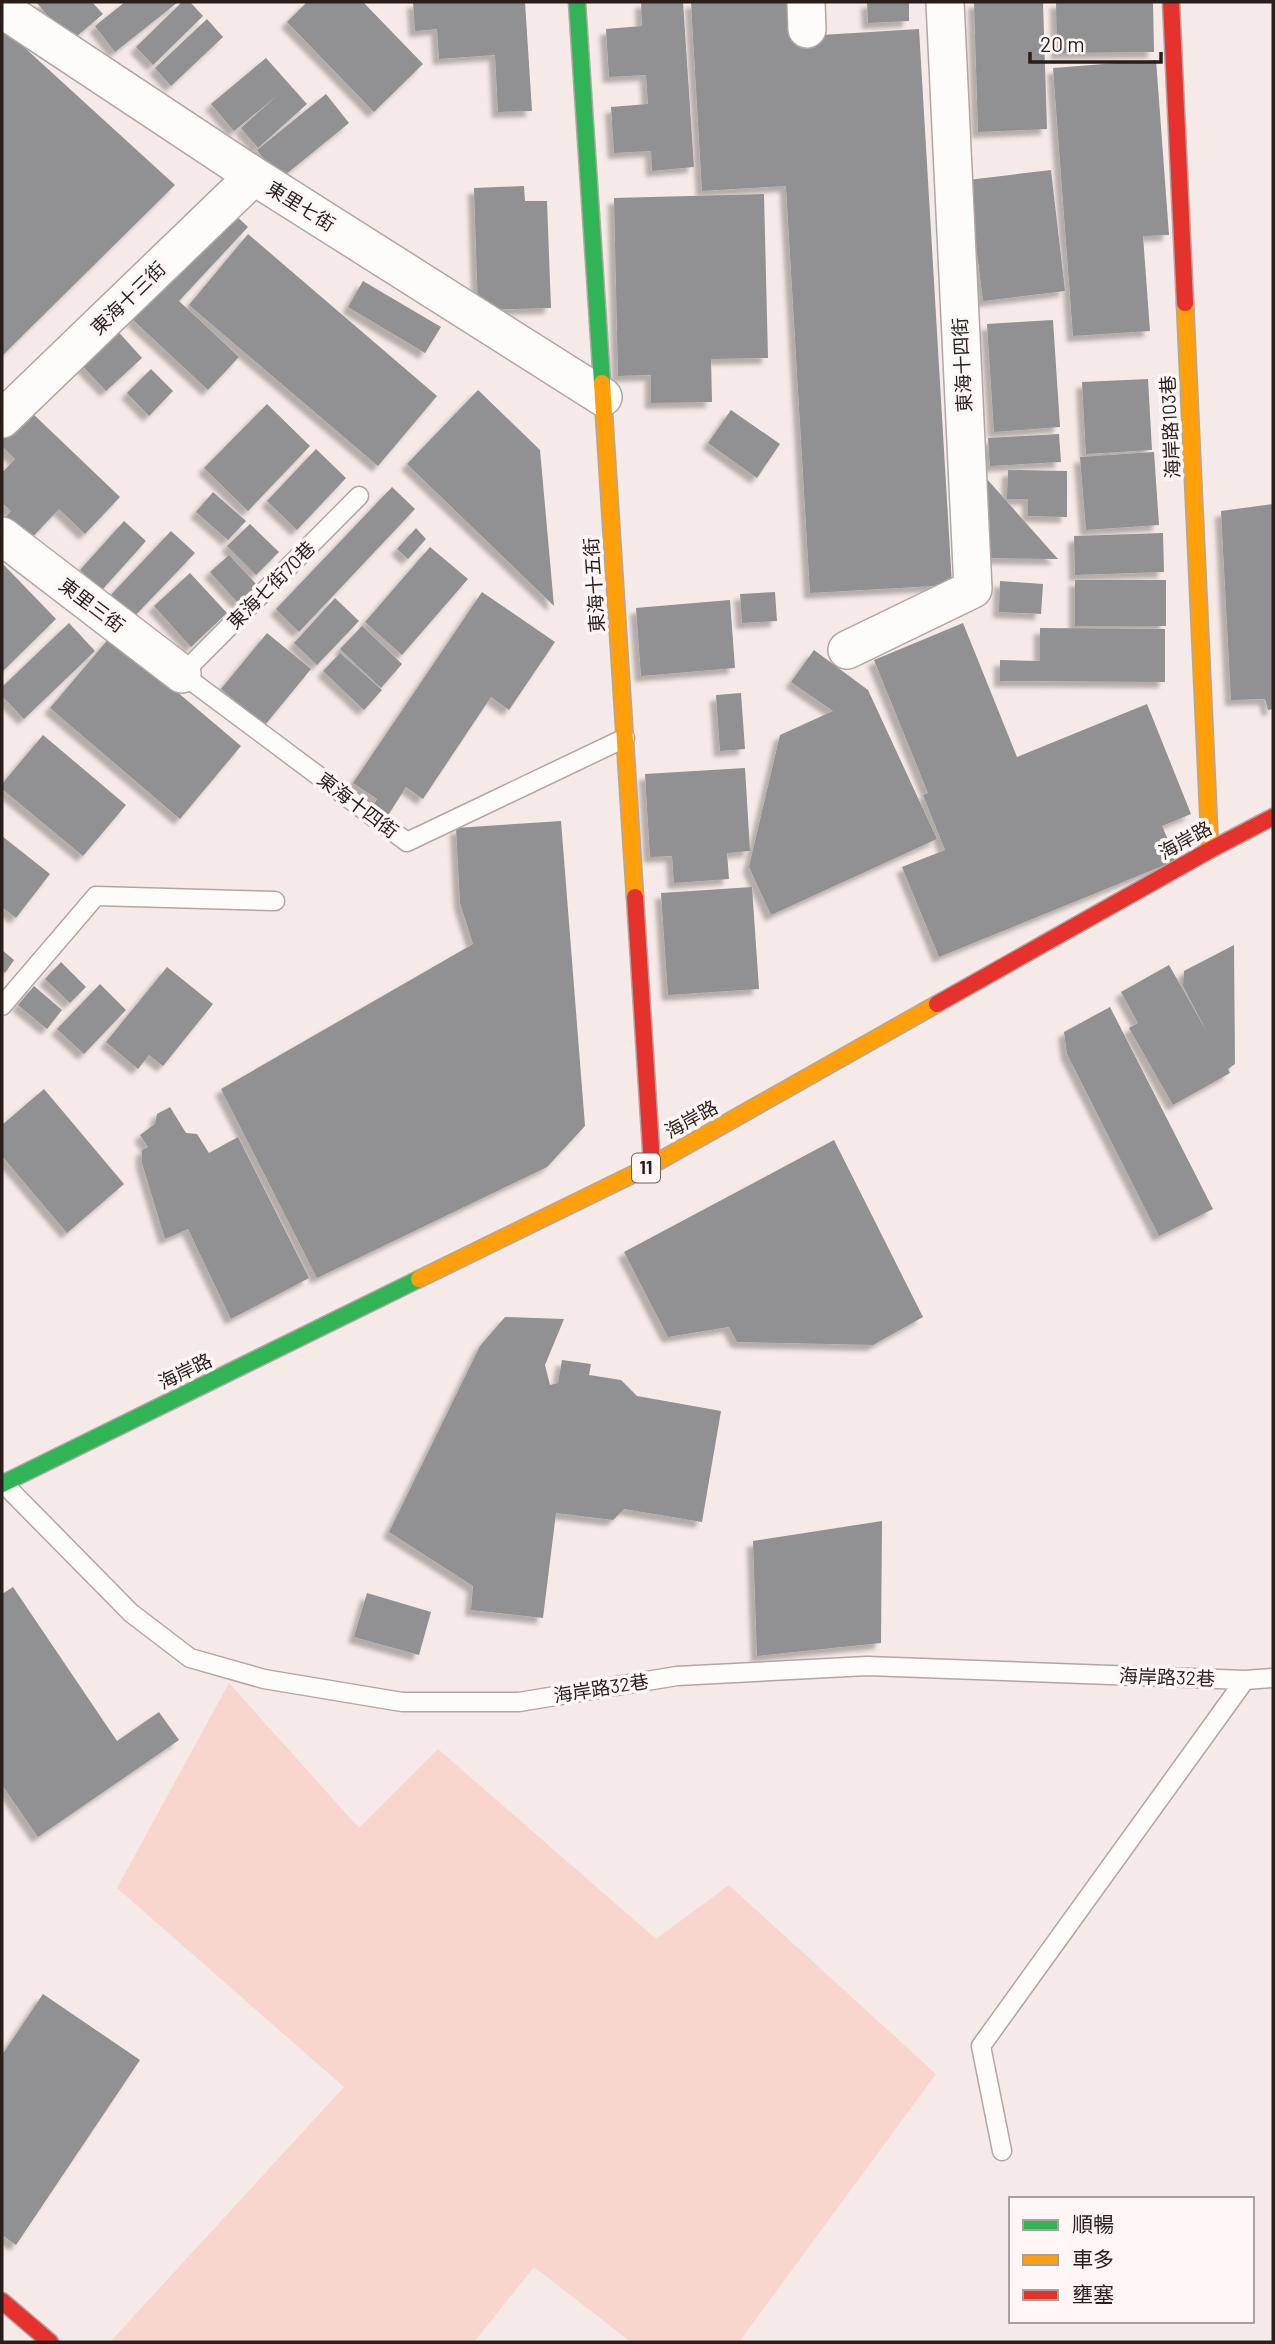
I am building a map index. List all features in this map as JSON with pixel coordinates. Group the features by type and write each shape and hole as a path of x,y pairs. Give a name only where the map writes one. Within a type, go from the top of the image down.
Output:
{"street":[{"name":"東海十五街","path":"577,2 652,1165"},
{"name":"東海十四街","path":"847,650 973,589 945,2"},
{"name":"海岸路103巷","path":"1171,2 1210,850"},
{"name":"東里七街","path":"2,9 254,176 603,397"},
{"name":"東海十三街","path":"2,419 254,176"},
{"name":"東里三街","path":"2,536 183,674"},
{"name":"海岸路","path":"2,1483 652,1165 1273,817"},
{"path":"2,2301 50,2342"}],"lane":[{"name":"東海七街70巷","path":"183,674 359,496"},
{"name":"東海十四街","path":"183,674 407,842 625,738"},
{"path":"2,1006 96,897 275,901"},
{"name":"海岸路32巷","path":"2,1483 131,1613 190,1658 264,1679 402,1702 519,1702 677,1676 867,1666 1273,1678"},
{"path":"1002,2151 981,2046 1245,1679"}],"shaded area":[{"path":"229,1683 359,1828 438,1749 656,1939 729,1885 936,2074 739,2342 631,2342 534,2267 474,2342 110,2342 344,2087 117,1888"}],"building":[{"path":"36,2 92,2 103,14 70,42"},
{"path":"125,2 178,2 115,52 95,26"},
{"path":"182,2 190,2 203,16 153,65 136,47"},
{"path":"307,2 363,2 423,64 374,112 287,22"},
{"path":"413,2 525,2 532,111 498,112 495,55 439,59 437,29 415,31"},
{"path":"641,2 683,2 694,167 652,171 651,151 614,153 611,107 648,104 646,75 609,77 606,29 642,26"},
{"path":"691,2 803,2 805,36 919,29 952,585 810,593 786,186 702,191"},
{"path":"867,2 909,2 909,21 868,23"},
{"path":"974,2 1043,2 1047,129 978,132"},
{"path":"1056,2 1153,2 1154,52 1057,53"},
{"path":"207,19 223,37 171,86 155,68"},
{"path":"2,27 175,185 2,356"},
{"path":"266,58 307,104 258,148 241,128 279,94 234,131 211,104"},
{"path":"1156,60 1169,235 1143,236 1150,331 1073,336 1053,68"},
{"path":"326,94 349,123 280,179 257,150"},
{"path":"1051,170 1065,291 983,301 968,180"},
{"path":"524,186 525,201 547,201 551,308 478,310 474,188"},
{"path":"764,194 768,358 711,359 712,402 651,403 651,375 618,376 614,198"},
{"path":"232,212 248,227 179,301 239,357 208,390 132,319"},
{"path":"248,234 437,396 378,466 189,305"},
{"path":"363,281 441,327 425,353 348,307"},
{"path":"1053,320 1060,427 994,432 987,324"},
{"path":"113,326 142,358 106,391 77,360"},
{"path":"151,369 173,391 149,416 127,393"},
{"path":"1148,379 1152,450 1086,454 1082,382"},
{"path":"478,390 540,450 554,606 407,464"},
{"path":"267,404 310,446 248,511 204,468"},
{"path":"731,410 780,444 757,478 708,443"},
{"path":"30,411 120,497 85,534 59,509 25,545 2,521 11,511 2,503 2,473 15,459 2,446 2,440"},
{"path":"1059,434 1061,462 990,466 988,438"},
{"path":"316,449 346,478 297,530 267,501"},
{"path":"1154,452 1159,525 1086,530 1080,457"},
{"path":"1008,470 1067,471 1067,517 1028,516 1028,499 1007,499"},
{"path":"986,478 1058,559 985,558"},
{"path":"392,487 415,509 299,632 276,609"},
{"path":"213,492 246,521 228,540 196,512"},
{"path":"1273,504 1273,709 1268,710 1265,699 1231,700 1221,511"},
{"path":"124,521 146,541 102,590 80,570"},
{"path":"250,524 279,552 256,575 227,546"},
{"path":"416,528 426,539 408,559 397,549"},
{"path":"171,531 195,553 130,621 107,599"},
{"path":"1163,533 1164,572 1075,575 1074,536"},
{"path":"430,547 468,579 402,655 365,622"},
{"path":"229,555 257,585 238,603 210,572"},
{"path":"2,563 56,619 2,672"},
{"path":"190,573 227,613 191,647 154,606"},
{"path":"1075,580 1166,580 1166,626 1075,626"},
{"path":"1000,581 1043,584 1041,614 999,612"},
{"path":"482,592 555,642 509,710 491,697 423,799 406,787 387,817 372,807 377,799 353,783"},
{"path":"775,592 777,621 742,623 740,594"},
{"path":"335,598 359,621 317,665 294,643"},
{"path":"730,600 735,668 641,676 636,608"},
{"path":"69,623 95,651 24,719 2,696 2,687"},
{"path":"963,623 1017,757 1147,704 1191,814 1162,826 1177,860 939,957 902,867 945,850 923,795 928,793 874,660"},
{"path":"362,626 402,664 381,688 340,649"},
{"path":"1040,628 1165,629 1165,682 1000,681 1000,660 1040,661"},
{"path":"267,633 311,669 265,725 221,689"},
{"path":"111,636 241,746 180,819 50,708"},
{"path":"814,650 868,690 937,839 771,915 749,867 780,735 833,711 791,682"},
{"path":"340,653 382,690 364,710 323,671"},
{"path":"741,693 745,749 720,751 716,695"},
{"path":"43,735 126,805 83,856 2,789 2,784"},
{"path":"745,768 750,851 727,853 729,879 674,883 672,856 650,857 645,774"},
{"path":"561,821 585,1126 547,1167 317,1278 221,1089 473,944 460,903 456,828"},
{"path":"2,836 50,874 16,918 2,907"},
{"path":"752,887 759,989 668,995 661,893"},
{"path":"1234,945 1235,1064 1228,1069 1230,1073 1173,1105 1129,1028 1138,1023 1121,992 1169,965 1208,1034 1183,986 1184,971"},
{"path":"2,950 14,960 5,973 2,970"},
{"path":"61,962 86,987 70,1003 45,979"},
{"path":"167,967 213,1004 163,1066 149,1055 138,1069 106,1042"},
{"path":"100,984 126,1010 84,1054 57,1029"},
{"path":"34,986 62,1010 47,1029 18,1005"},
{"path":"1110,1007 1213,1209 1159,1236 1067,1054 1064,1032"},
{"path":"44,1089 124,1184 67,1233 2,1156 2,1125"},
{"path":"170,1107 186,1133 197,1134 209,1153 238,1137 309,1278 231,1319 188,1229 165,1239 142,1163 142,1150 148,1147 140,1135 155,1124 157,1114"},
{"path":"834,1140 923,1317 873,1345 737,1342 729,1327 668,1337 624,1252"},
{"path":"505,1317 564,1319 545,1365 550,1385 558,1383 562,1360 591,1364 589,1375 621,1380 637,1396 721,1411 702,1522 624,1509 613,1520 556,1513 543,1618 471,1610 473,1586 389,1532 480,1346"},
{"path":"882,1521 881,1643 757,1656 753,1541"},
{"path":"13,1587 117,1741 159,1712 179,1740 38,1837 2,1785 2,1594"},
{"path":"367,1593 431,1612 419,1655 354,1637"},
{"path":"43,1994 140,2060 16,2245 2,2235 2,2055"}],"traffic: fast":[{"path":"577,2 602,383"},
{"path":"2,1484 419,1279"}],"traffic: slow":[{"path":"1185,303 1210,850"},
{"path":"602,383 635,897"},
{"path":"419,1279 652,1165 937,1004"}],"traffic: jam":[{"path":"1171,2 1185,303"},
{"path":"937,1004 1273,817"},
{"path":"635,897 652,1165"},
{"path":"2,2301 50,2342"}]}
